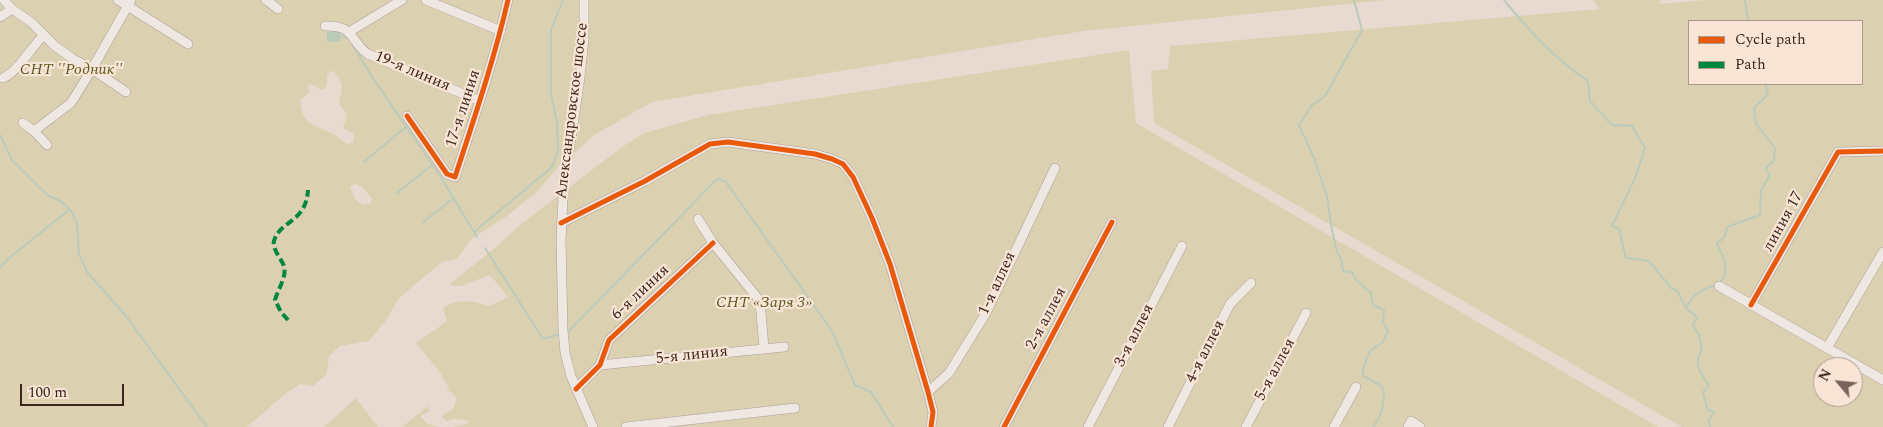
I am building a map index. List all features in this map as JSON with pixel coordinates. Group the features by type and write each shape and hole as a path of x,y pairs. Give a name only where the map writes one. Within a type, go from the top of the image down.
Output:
{"street":[{"path":"4,0 12,9 32,23 55,46 126,92"},
{"path":"118,0 129,3 188,44"},
{"path":"266,0 278,9"},
{"path":"325,26 342,28 350,32 402,0"},
{"path":"426,0 500,31"},
{"name":"17-я линия","path":"407,116 447,174 455,180 480,101 508,0"},
{"name":"Александровское шоссе","path":"584,0 584,39 572,133 564,176 561,223 563,334 565,353 576,389 593,427"},
{"path":"34,131 71,102 129,3"},
{"path":"0,17 12,9"},
{"name":"19-я линия","path":"350,32 361,50 368,54 480,101"},
{"path":"3,78 12,74 32,46 44,35"},
{"path":"23,123 34,131 47,145"},
{"path":"561,223 645,181 710,144 728,142 815,154 843,164 853,177 890,264 928,392 933,412 931,427"},
{"name":"линия 17","path":"1752,305 1838,152 1883,151"},
{"name":"1-я аллея","path":"928,392 949,373 986,313 1055,168"},
{"path":"698,219 713,243 760,301 764,348"},
{"name":"2-я аллея","path":"1004,427 1112,222"},
{"name":"6-я линия","path":"576,389 600,366 609,340 713,243"},
{"name":"3-я аллея","path":"1088,427 1182,246"},
{"path":"1827,348 1883,252"},
{"name":"4-я аллея","path":"1168,427 1230,304 1251,283"},
{"path":"1719,286 1883,380"},
{"name":"5-я аллея","path":"1246,427 1306,313"},
{"name":"5-я линия","path":"600,366 784,346"},
{"path":"1334,427 1356,387"},
{"path":"626,427 795,408"},
{"path":"1408,427 1411,421 1420,427"}],"green space":[{"name":"СНТ ''Родник''","path":"0,0 1386,0 1084,31 652,102 594,135 571,156 566,157 539,190 507,216 471,239 457,259 442,262 399,298 385,322 369,341 340,346 329,356 327,374 313,386 300,384 285,394 247,427 0,427","holes":["331,71 335,72 341,84 339,103 347,115 343,128 354,134 353,142 349,144 311,124 301,109 300,100 309,93 308,86 310,84 322,90 327,86 327,75","355,184 363,188 369,195 372,200 369,204 363,205 355,199 350,186"]},
{"path":"1593,0 1661,0 1660,4 1706,0 1883,0 1883,427 1682,427 1154,123 1151,71 1168,69 1170,46 1599,9"},
{"name":"СНТ «Заря 3»","path":"1129,50 1136,123 1658,427 453,427 467,424 468,420 453,419 446,421 442,417 444,413 452,411 457,399 453,393 447,390 449,388 439,371 416,343 447,321 443,308 449,305 466,301 489,306 508,297 490,275 461,286 452,286 451,283 521,224 622,147 644,133 708,115"},
{"path":"356,398 378,427 324,427"},
{"path":"428,406 429,411 420,416 428,424 438,427 402,427"}],"shaded area":[{"path":"341,31 340,41 327,42 327,32"}],"waterway":[{"path":"474,232 552,167 558,150 557,123 551,93 551,30 563,0"},
{"path":"1354,0 1362,30 1325,96 1312,105 1299,125 1314,158 1327,196 1332,230 1343,271 1352,272 1356,280 1371,293 1373,305 1384,310 1383,322 1388,331 1383,342 1370,351 1363,368 1363,376 1382,386 1384,396 1382,408 1373,427"},
{"path":"1504,0 1543,44 1588,81 1590,101 1611,124 1615,126 1632,126 1645,148 1636,176 1612,226 1619,229 1626,258 1649,261 1671,288 1677,291 1686,308 1697,317 1693,325 1699,335 1702,350 1699,355 1698,364 1709,386 1703,392 1707,409 1714,412 1709,420 1710,427"},
{"path":"1745,0 1748,20"},
{"path":"341,36 348,38"},
{"path":"352,44 372,77 440,176 477,237"},
{"path":"1686,308 1695,295 1722,280 1725,265 1717,244 1725,236 1727,227 1760,215 1761,191 1769,176 1766,168 1774,161 1775,148 1756,124 1754,108 1768,94 1765,85"},
{"path":"364,162 407,126"},
{"path":"0,135 12,160 47,195 62,202 72,212 77,223 79,254 87,272 126,316 207,427"},
{"path":"397,193 432,165"},
{"path":"567,333 717,179 725,181 832,331 855,385 871,392 893,427"},
{"path":"423,222 453,199"},
{"path":"0,268 9,258 69,210"},
{"path":"485,248 543,339 560,334"}],"marked path":[{"path":"288,320 281,312 275,300 285,270 274,247 274,241 277,234 303,209 308,190"}],"cycle path":[{"path":"407,116 447,174 455,177 490,67 508,0"},
{"path":"561,223 645,181 710,144 728,142 815,154 843,164 853,177 890,264 928,392 933,412 931,427"},
{"path":"1751,305 1838,152 1883,151"},
{"path":"1004,427 1112,222"},
{"path":"576,389 600,365 609,340 713,243"}]}
